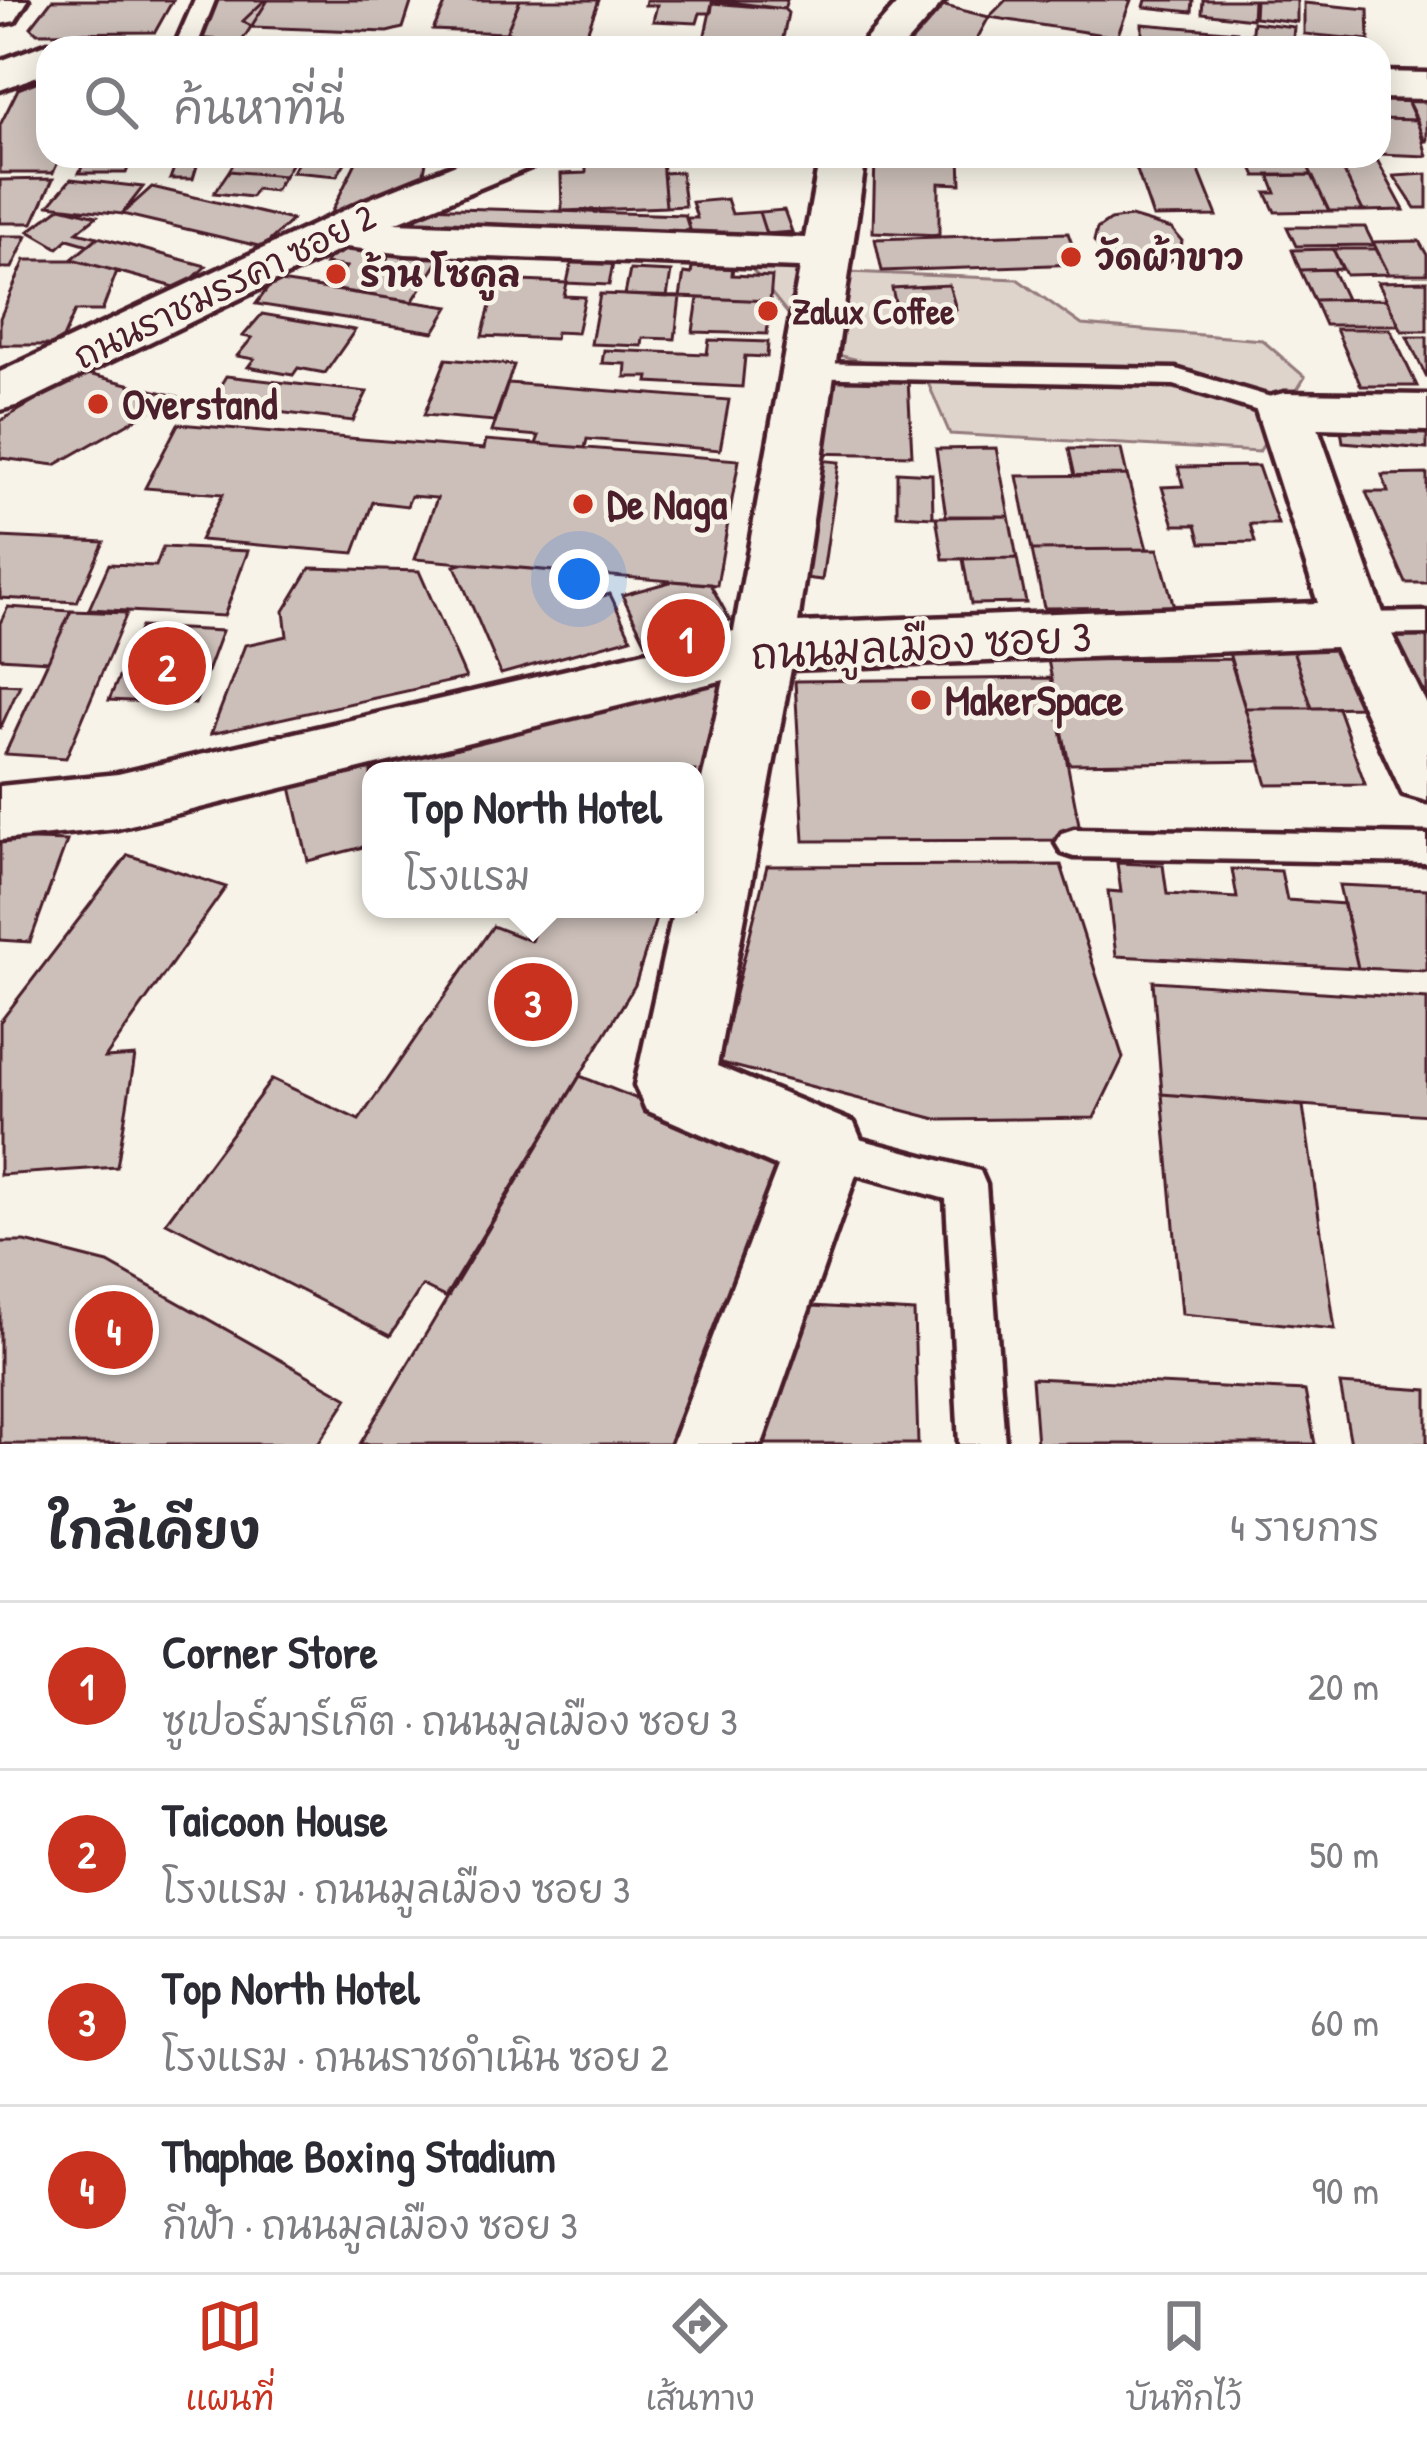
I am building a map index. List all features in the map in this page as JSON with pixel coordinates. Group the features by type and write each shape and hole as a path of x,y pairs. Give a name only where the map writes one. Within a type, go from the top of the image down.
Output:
{"street":[{"path":"890,36 924,0"},
{"path":"0,77 36,61"},
{"path":"1391,86 1427,86"},
{"name":"ถนนราชมรรคา ซอย 2","path":"0,393 339,231 489,168"},
{"path":"717,1444 825,1149 674,1085 763,647 841,168"},
{"path":"339,231 406,238 826,254"},
{"path":"1427,413 1285,410 1356,624 1427,775"},
{"name":"ถนนมูลเมือง ซอย 3","path":"0,813 118,801 763,647 1356,624"}],"lane":[{"path":"190,36 205,0"},
{"path":"807,371 1176,377 1285,410"},
{"path":"1356,624 1427,622"},
{"path":"1074,843 1427,849"},
{"path":"825,1149 966,1185 982,1444"}],"shaded area":[{"path":"751,268 1017,279 1082,325 1262,340 1305,377 1259,452 950,434 925,376 817,350"}],"building":[{"path":"52,0 173,0 155,32 37,33 31,27"},
{"path":"214,0 268,0 245,36 190,36"},
{"path":"265,0 412,0 403,28 387,32 252,27 243,21"},
{"path":"447,0 520,0 506,33 433,30"},
{"path":"520,0 599,0 586,36 506,33"},
{"path":"646,0 713,0 711,13 700,13 697,23 653,21 657,5 645,5"},
{"path":"714,0 787,0 784,9"},
{"path":"1006,0 1131,0 1117,36 989,17"},
{"path":"1146,0 1193,0 1192,12 1144,7"},
{"path":"1203,0 1253,0 1252,19 1202,13"},
{"path":"1255,0 1297,0 1297,22 1254,17"},
{"path":"925,1 989,17 979,36 891,36"},
{"path":"712,3 788,13 783,36 705,36"},
{"path":"1304,3 1368,9 1369,36 1304,34"},
{"path":"1253,22 1294,27 1293,36 1251,36"},
{"path":"1142,24 1237,32 1237,36 1142,36"},
{"path":"36,82 36,168 55,168 53,173 0,173 0,125 18,89"},
{"path":"1391,98 1406,98 1417,120 1391,119"},
{"path":"1406,98 1427,99 1427,141 1425,141"},
{"path":"1391,119 1417,120 1427,156 1391,154"},
{"path":"81,168 128,168 126,173 79,173"},
{"path":"174,168 196,168 193,179 170,179"},
{"path":"231,168 289,168 284,176"},
{"path":"294,168 342,168 337,176 292,172"},
{"path":"353,168 425,168 422,184 328,219"},
{"path":"586,168 663,168 666,207 562,211 561,174 586,173"},
{"path":"875,168 960,168 961,184 939,183 939,235 873,232"},
{"path":"1136,168 1198,168 1217,216 1153,217"},
{"path":"1252,168 1309,168 1312,175 1256,176"},
{"path":"1309,168 1342,168 1363,211 1329,211"},
{"path":"1342,168 1381,168 1404,210 1363,211"},
{"path":"229,171 284,176 275,191 256,189 251,197 214,193"},
{"path":"681,172 685,206 666,207 663,173"},
{"path":"1427,174 1427,208 1415,208 1394,176"},
{"path":"1269,175 1312,175 1329,211 1275,212 1266,193 1276,193"},
{"path":"53,179 33,223 0,223 0,180"},
{"path":"71,179 143,187 122,214 49,205"},
{"path":"152,187 292,220 263,247 122,214"},
{"path":"727,199 732,214 759,212 766,234 693,241 687,218 697,218 692,202"},
{"path":"61,207 97,216 77,232 98,237 89,245 68,239 58,248 29,231"},
{"path":"420,207 685,215 693,241 412,232"},
{"path":"784,210 792,232 766,234 759,212"},
{"path":"1131,217 1172,229 1182,241 1180,254 1167,263 1145,266 1103,254 1094,241 1097,229 1110,220"},
{"path":"1287,227 1365,227 1374,245 1296,246"},
{"path":"1068,233 1079,264 882,271 875,239"},
{"path":"0,236 27,236 12,268 0,268"},
{"path":"98,237 206,266 182,289 72,259"},
{"path":"1419,241 1427,255 1427,274 1389,274 1373,242"},
{"path":"341,242 393,250 364,294 331,289 346,267 325,264"},
{"path":"1333,249 1342,269 1300,270 1292,250"},
{"path":"1333,249 1376,249 1389,274 1346,275"},
{"path":"393,250 441,257 412,302 364,294"},
{"path":"574,251 615,252 609,285 567,283"},
{"path":"694,255 734,256 732,275 772,277 770,301 680,297 684,273 691,274"},
{"path":"25,260 74,260 117,271 102,311 75,311 63,338 51,345 0,345 0,318"},
{"path":"1332,269 1346,299 1314,300 1300,270"},
{"path":"630,270 671,272 667,297 625,295"},
{"path":"497,280 567,283 564,296 585,297 577,333 556,332 555,339 482,336"},
{"path":"273,281 449,307 434,332 256,304"},
{"path":"1427,281 1427,331 1402,331 1378,282"},
{"path":"949,285 956,309 897,311 892,288"},
{"path":"600,294 680,297 675,339 643,338 642,346 591,344"},
{"path":"698,298 770,301 767,334 693,332"},
{"path":"1386,299 1399,325 1325,325 1314,300"},
{"path":"262,314 355,330 325,373 298,368 293,375 248,367 254,359 237,356 252,338 243,336"},
{"path":"1336,329 1390,329 1417,386 1361,386"},
{"path":"1407,337 1427,337 1427,378"},
{"path":"709,340 768,342 767,357 745,356 742,387 648,382 649,377 625,377 626,364 602,363 604,350 707,354"},
{"path":"446,359 514,365 494,421 424,415"},
{"path":"84,373 176,396 55,465 0,458 0,421"},
{"path":"226,376 367,392 353,421 209,404"},
{"path":"809,378 908,380 912,455 809,453"},
{"path":"508,383 729,400 720,450 587,439 585,448 536,444 539,436 492,432"},
{"path":"1338,411 1427,419 1427,449 1343,442"},
{"name":"De Naga","path":"178,424 484,449 486,440 739,460 717,585 415,559 437,498 411,496 407,506 373,502 354,553 200,540 223,494 145,488"},
{"path":"996,448 1009,516 946,516 936,449"},
{"path":"1069,449 1121,449 1127,475 1075,476"},
{"path":"798,458 839,462 822,580 778,575"},
{"path":"1258,466 1278,524 1250,524 1255,542 1201,543 1196,525 1174,525 1162,487 1183,486 1178,467"},
{"path":"897,472 932,474 933,517 897,515"},
{"path":"1427,474 1427,583 1406,583 1366,492 1388,492 1382,475"},
{"path":"1127,475 1147,549 1032,550 1017,476"},
{"path":"1009,516 1017,558 943,559 936,517"},
{"path":"0,537 104,542 77,602 0,598"},
{"path":"163,547 248,551 224,616 89,609 109,564 156,566"},
{"path":"1158,549 1174,607 1044,608 1032,550"},
{"path":"1017,558 1026,603 971,604 963,559"},
{"path":"455,566 554,571 570,605 610,594 631,638 501,674"},
{"path":"310,568 419,571 466,678 211,734 245,645 287,636 284,611"},
{"path":"674,581 710,584 730,620 646,643 622,595"},
{"path":"8,607 71,611 48,661 0,658 0,623"},
{"path":"71,611 127,613 66,758 5,754"},
{"path":"141,627 222,631 195,704 109,700"},
{"path":"1427,633 1427,728 1384,635"},
{"path":"1289,638 1340,638 1365,707 1312,708"},
{"path":"1289,638 1312,708 1245,708 1225,639"},
{"path":"1230,659 1261,761 1069,764 1048,660"},
{"path":"712,674 730,687 704,769 704,762 362,762 362,847 308,861 289,778"},
{"path":"1051,678 1082,840 804,841 795,681"},
{"path":"0,684 20,685 0,729"},
{"path":"1245,708 1338,708 1365,784 1267,785"},
{"path":"0,839 67,841 30,942 0,940"},
{"path":"128,855 226,887 105,1058 135,1056 117,1167 0,1175 0,1022"},
{"path":"1117,863 1163,865 1167,894 1237,898 1232,869 1281,871 1287,900 1344,904 1358,968 1116,956 1108,891 1121,892"},
{"path":"1061,865 1123,1058 1094,1118 940,1120 718,1062 767,866"},
{"path":"1339,885 1427,889 1427,971 1358,968"},
{"path":"540,918 656,918 635,985 445,1297 422,1286 390,1336 166,1222 272,1079 359,1120 493,926 531,941"},
{"path":"1153,981 1427,999 1427,1115 1162,1094"},
{"path":"580,1076 782,1157 689,1444 360,1444"},
{"path":"1162,1094 1303,1106 1335,1329 1182,1314"},
{"path":"0,1242 25,1242 108,1263 348,1398 318,1444 0,1444"},
{"path":"795,1305 914,1312 918,1444 753,1444"},
{"path":"1032,1378 1305,1391 1315,1444 1037,1444"},
{"path":"1340,1384 1427,1390 1427,1444 1351,1444"}],"place":[{"name":"วัดผ้าขาว","path":"1071,257"},
{"name":"ร้าน โซคูล","path":"336,274"},
{"name":"Zalux Coffee","path":"768,311"},
{"name":"Overstand","path":"98,404"},
{"name":"De Naga","path":"583,504"},
{"name":"Corner Store","path":"686,638"},
{"name":"Taicoon House","path":"167,666"},
{"name":"MakerSpace","path":"921,700"},
{"name":"Top North Hotel","path":"533,1002"},
{"name":"Thaphae Boxing Stadium","path":"114,1330"}]}
